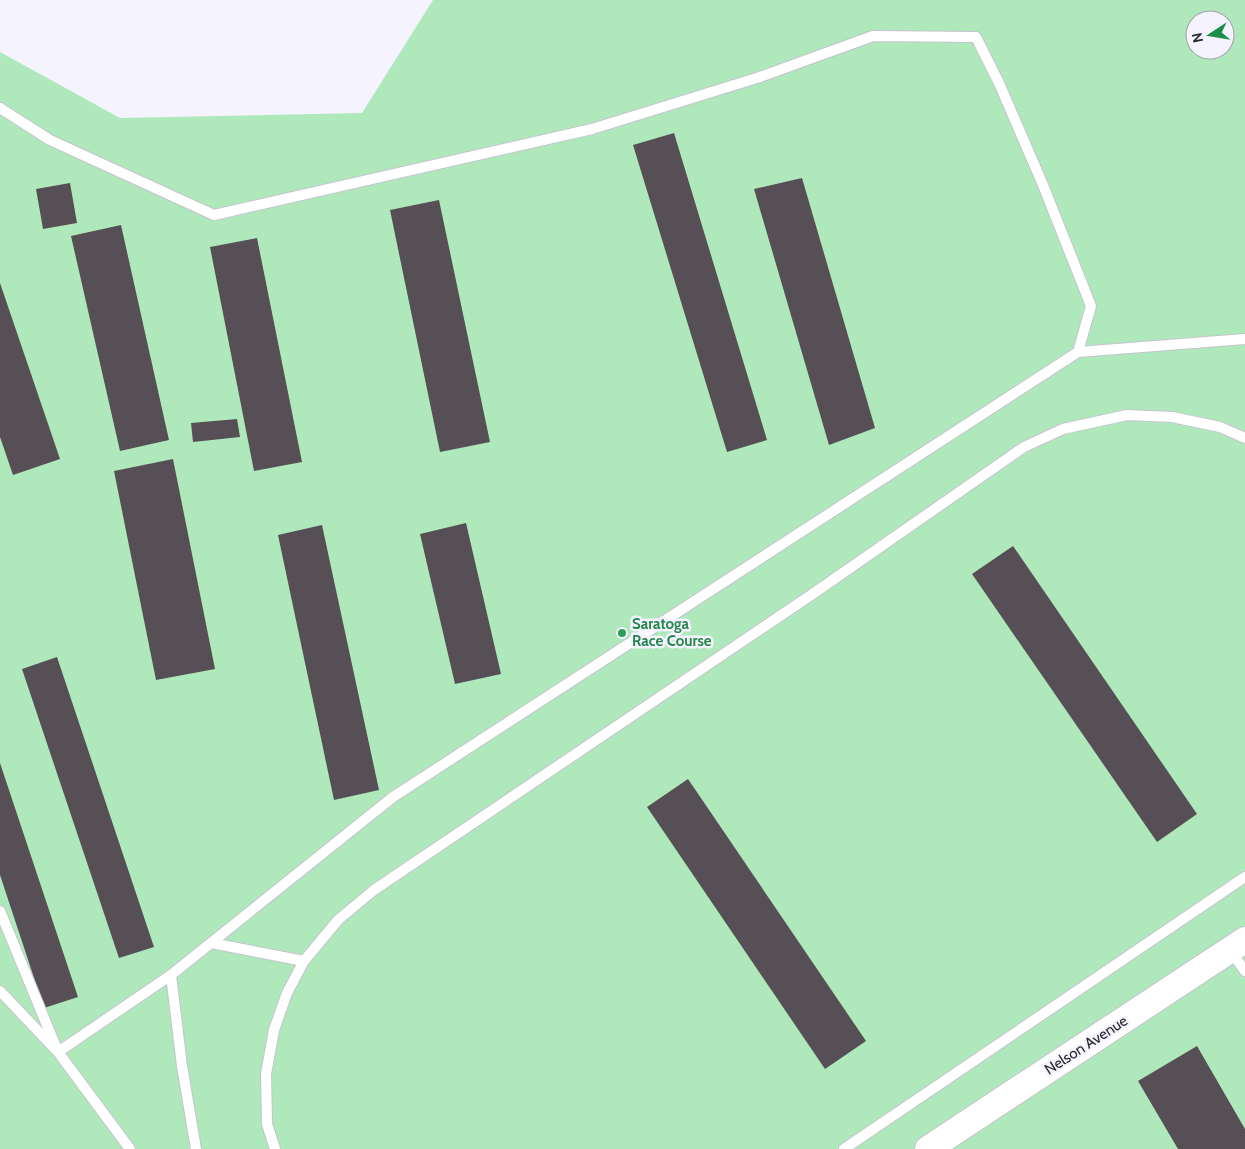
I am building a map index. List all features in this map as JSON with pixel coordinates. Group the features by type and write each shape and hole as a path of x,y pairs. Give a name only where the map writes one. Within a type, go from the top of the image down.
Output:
{"street":[{"name":"Nelson Avenue","path":"928,1149 1238,945"}],"lane":[{"path":"0,108 50,140 214,214 592,129 760,77 873,36 976,37 999,82 1043,185 1091,306 1078,352"},
{"path":"58,1052 171,975 393,797 1078,352 1245,340"},
{"path":"275,1149 267,1124 266,1074 274,1030 287,993 304,961 338,920 374,890 814,593 1024,447 1063,429 1127,415 1172,418 1220,427 1245,438"},
{"path":"844,1149 1245,877"},
{"path":"0,911 58,1052"},
{"path":"211,943 304,961"},
{"path":"1238,945 1245,971"},
{"path":"171,975 182,1066 196,1149"},
{"path":"0,991 58,1052 130,1149"}],"green space":[{"name":"Saratoga Race Course","path":"433,0 1245,0 1245,1149 0,1149 0,52 120,118 362,113"}],"building":[{"path":"674,133 767,440 727,452 633,145"},
{"path":"802,178 875,428 829,445 754,189"},
{"path":"70,183 77,223 43,229 36,189"},
{"path":"439,200 490,442 440,452 390,210"},
{"path":"121,225 169,440 120,451 71,236"},
{"path":"257,238 302,462 254,471 210,247"},
{"path":"0,283 60,459 13,475 0,437"},
{"path":"237,419 240,437 193,442 191,423"},
{"path":"173,459 215,669 156,680 114,471"},
{"path":"466,523 501,674 455,684 420,534"},
{"path":"322,525 379,790 334,800 278,535"},
{"path":"1013,546 1197,814 1157,842 972,574"},
{"path":"57,657 154,947 119,958 22,669"},
{"path":"0,763 78,997 44,1008 0,875"},
{"path":"688,779 866,1041 825,1069 647,807"},
{"path":"1197,1046 1245,1129 1245,1149 1178,1149 1138,1081"}],"place":[{"name":"Saratoga Race Course","path":"622,633"}]}
